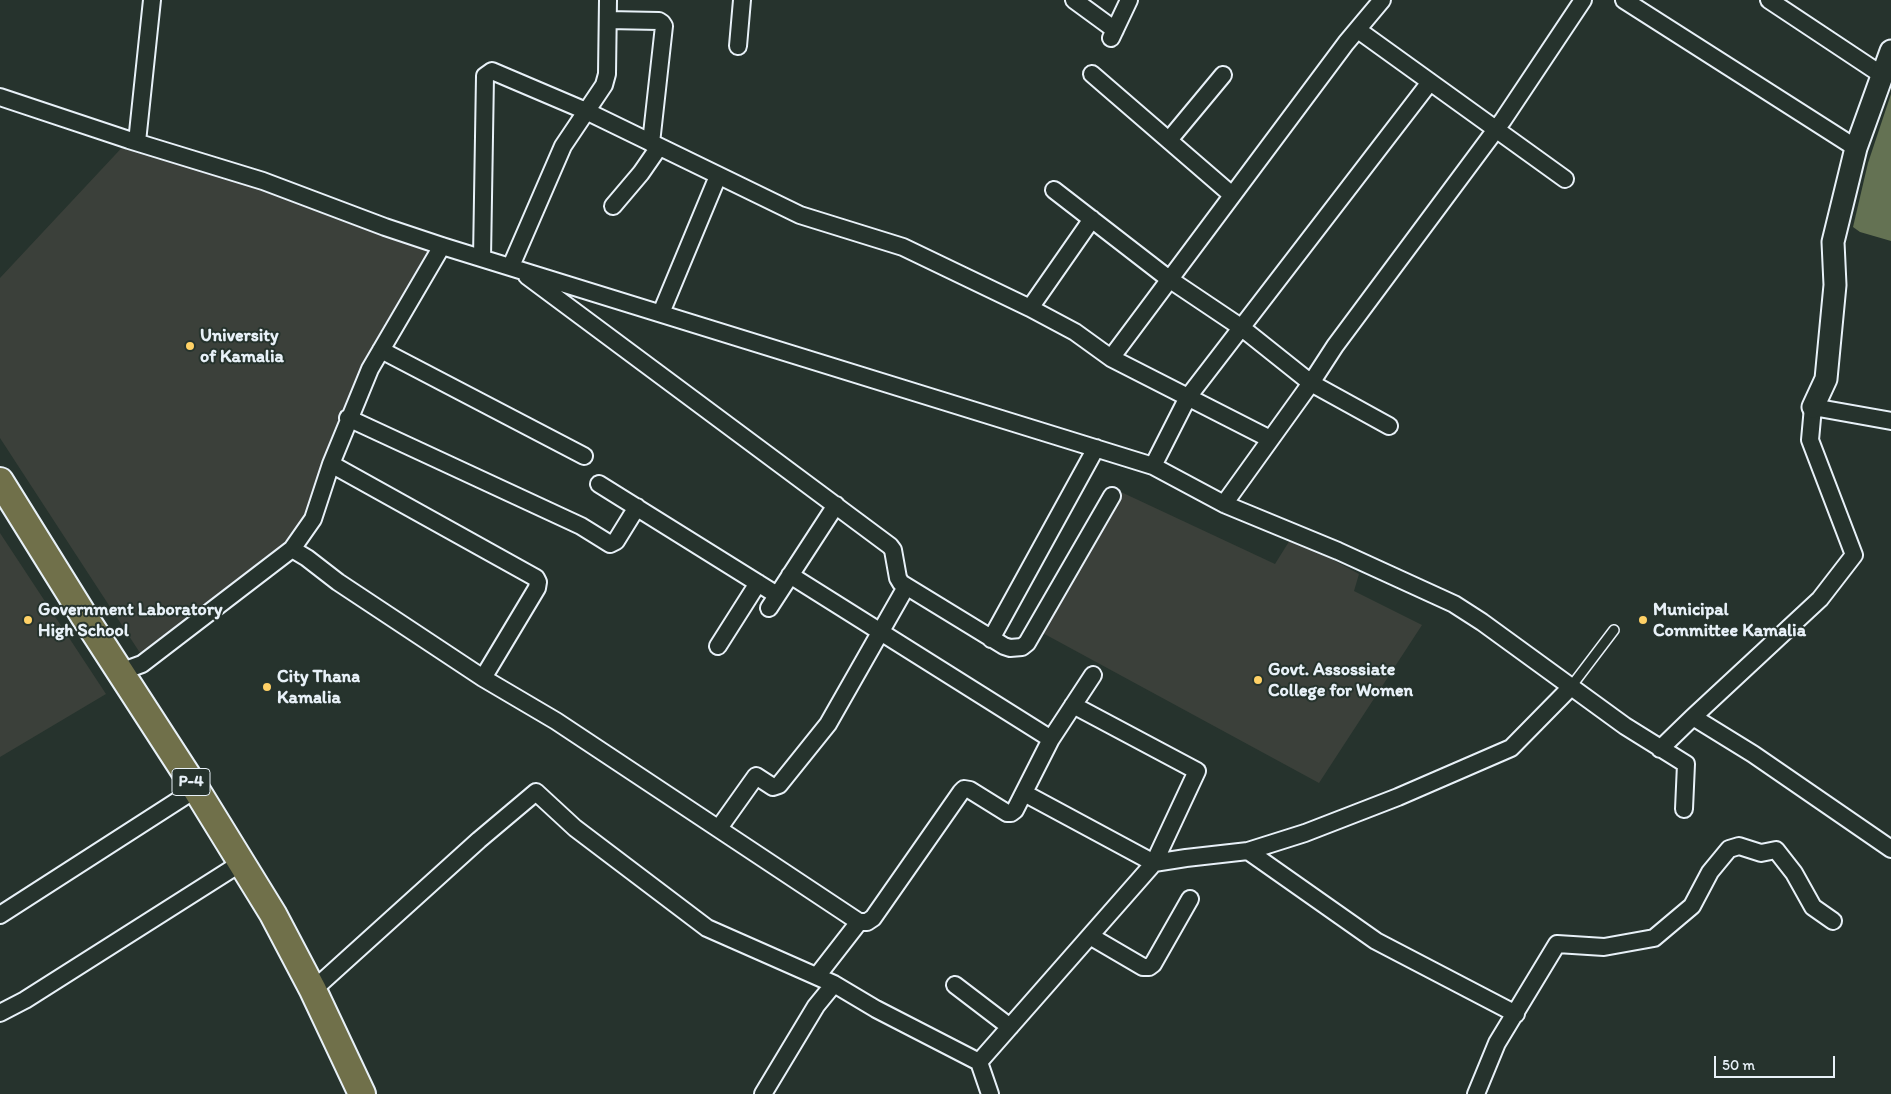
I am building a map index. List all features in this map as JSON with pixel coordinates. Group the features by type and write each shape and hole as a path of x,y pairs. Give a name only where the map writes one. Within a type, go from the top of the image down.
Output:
{"main road":[{"name":"P-4","path":"0,481 273,914 313,990 362,1094"}],"street":[{"path":"137,142 152,0"},
{"path":"514,267 563,146 602,91 607,74 608,0"},
{"path":"738,46 742,0"},
{"path":"1074,0 1113,34 1129,0"},
{"path":"1224,504 1311,383 1335,346 1495,129 1583,0"},
{"path":"1624,0 1856,148"},
{"path":"1769,0 1882,75"},
{"path":"1111,358 1358,30 1377,2"},
{"path":"608,20 659,21 664,26 655,145 641,173 613,206"},
{"path":"1358,30 1565,179"},
{"path":"1660,750 1820,599 1854,555 1810,440 1813,406 1826,379 1835,285 1833,242 1856,148 1891,51"},
{"path":"482,258 485,76 492,71 586,111 800,215 903,247 1030,308 1075,332 1111,358 1270,439"},
{"path":"1092,74 1232,195"},
{"path":"1169,140 1223,75"},
{"path":"1153,466 1188,397 1430,82"},
{"path":"0,97 137,142 263,180 385,227 442,246 1153,466 1224,504 1338,551 1454,604 1482,622 1570,688 1660,750 1686,764 1684,809"},
{"path":"661,313 718,176"},
{"path":"1054,190 1169,279 1242,328 1311,383 1389,426"},
{"path":"1030,308 1092,220"},
{"path":"120,672 142,664 292,549 313,519 348,418 370,369 442,246"},
{"path":"514,267 892,548 899,581 906,587 991,639 1010,648 1022,647 1027,643 1112,496"},
{"path":"381,350 584,456"},
{"path":"1813,406 1891,421"},
{"path":"348,418 580,526 610,544 616,541 637,508"},
{"path":"991,639 1096,448"},
{"path":"331,464 536,578 538,582 537,588 483,678"},
{"path":"599,484 758,583 773,601 836,505"},
{"path":"292,549 338,582 483,678 556,721 859,922 867,922 873,918 964,789 970,790 1007,813 1015,810 1051,739 1093,674"},
{"path":"790,575 1051,739"},
{"path":"718,646 758,583"},
{"path":"719,828 756,776 773,787 778,785 828,724 906,587"},
{"path":"1024,793 1154,863 1248,851 1305,833 1398,797 1511,748 1570,688"},
{"path":"979,1062 1154,863 1197,771 1073,705"},
{"path":"1693,717 1753,754 1891,849"},
{"path":"0,914 196,790"},
{"path":"313,990 479,840 536,792 575,828 707,928 818,976 876,1009 979,1062 990,1094"},
{"path":"1476,1094 1497,1043 1557,944 1604,947 1654,938 1692,906 1710,872 1729,849 1739,846 1760,853 1776,850 1794,873 1813,907 1833,921"},
{"path":"1248,851 1376,941 1516,1014"},
{"path":"0,1013 25,1000 241,863"},
{"path":"1090,936 1143,967 1149,968 1190,899"},
{"path":"818,976 859,922"},
{"path":"763,1094 816,1006 834,984"},
{"path":"955,985 1010,1027"}],"lane":[{"path":"1570,688 1614,630"}],"shaded area":[{"name":"University of Kamalia","path":"129,140 434,250 340,415 322,463 307,514 285,545 142,656 0,438 0,278"},
{"name":"Govt. Assossiate College for Women","path":"1121,492 1275,564 1290,540 1309,547 1359,574 1354,591 1422,625 1319,783 1039,631"},
{"name":"Government Laboratory High School","path":"0,533 106,694 0,757"}],"green space":[{"path":"1891,94 1891,241 1860,232 1853,227 1868,163"}],"place":[{"name":"University of Kamalia","path":"190,346"},
{"name":"Government Laboratory High School","path":"28,620"},
{"name":"Municipal Committee Kamalia","path":"1643,620"},
{"name":"Govt. Assossiate College for Women","path":"1258,680"},
{"name":"City Thana Kamalia","path":"267,687"}]}
